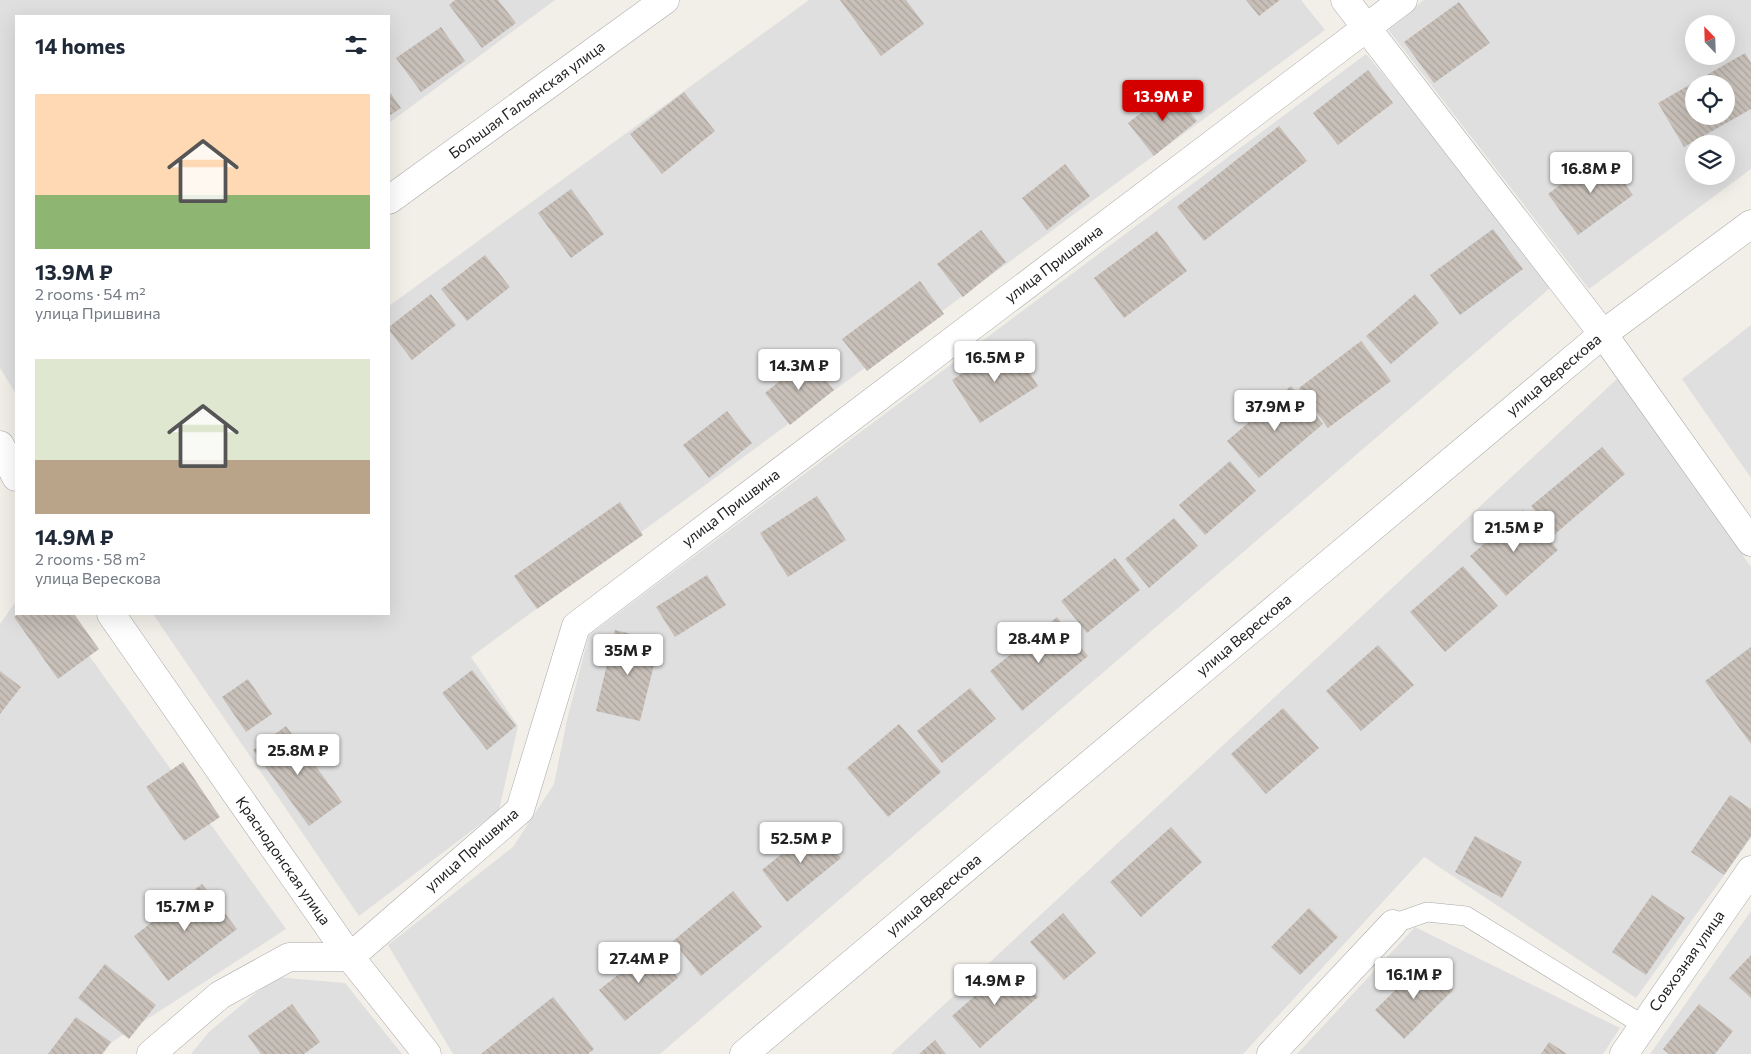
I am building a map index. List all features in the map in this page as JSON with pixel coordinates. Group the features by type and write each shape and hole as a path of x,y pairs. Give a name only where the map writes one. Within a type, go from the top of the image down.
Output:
{"street":[{"name":"Большая Гальянская улица","path":"390,199 665,0"},
{"path":"1345,0 1603,334 1751,542"},
{"name":"улица Пришвина","path":"350,956 520,810 576,626 1403,0"},
{"name":"улица Верескова","path":"744,1054 1603,334 1751,224"},
{"path":"0,445 11,477"},
{"name":"Краснодонская улица","path":"112,615 350,956 427,1054"},
{"name":"Совхозная улица","path":"1624,1054 1751,870"},
{"path":"1271,1054 1393,924"},
{"path":"151,1054 220,995 290,957 350,956"}],"lane":[{"path":"1393,924 1427,912 1466,916 1643,1025"}],"shaded area":[{"path":"0,0 555,0 390,122 390,15 15,15 15,392 0,368"},
{"path":"809,0 1301,0 1325,30 471,657 518,726 499,810 359,916 154,615 390,615 390,305"},
{"path":"1424,0 1751,0 1751,169 1735,181 1735,135 1685,135 1685,185 1729,185 1589,289 1387,28"},
{"path":"1366,54 1557,282 660,1054 453,1054 388,945 513,847 554,784 567,720 589,635"},
{"path":"1751,325 1751,478 1682,379"},
{"path":"1618,378 1751,567 1751,838 1636,998 1424,857 1243,1054 891,1054"},
{"path":"15,602 15,615 60,615 286,929 112,1042 103,1054 0,1054 0,624"},
{"path":"1751,911 1751,1054 1650,1054"},
{"path":"1415,927 1620,1028 1603,1054 1297,1054"},
{"path":"275,977 345,983 402,1054 191,1054 209,1032"}],"building":[{"path":"455,0 498,0 516,23 482,48 449,5"},
{"path":"840,0 906,0 924,24 881,56"},
{"path":"1246,0 1280,0 1259,16"},
{"path":"1459,2 1490,43 1434,83 1404,42"},
{"path":"441,27 465,61 421,92 396,58"},
{"path":"1745,53 1751,63 1751,109 1735,118 1735,75 1707,75 1724,65 1735,65 1735,59"},
{"path":"1368,70 1393,103 1338,145 1313,113"},
{"path":"1685,87 1685,125 1723,125 1705,135 1685,135 1684,147 1658,103"},
{"path":"1172,89 1197,121 1154,156 1128,123"},
{"path":"390,92 401,108 390,115"},
{"path":"684,92 715,131 662,174 630,134"},
{"path":"1279,126 1307,161 1204,241 1177,207"},
{"path":"1603,153 1633,195 1578,235 1548,194"},
{"path":"1065,164 1090,196 1047,230 1022,198"},
{"path":"571,189 604,234 571,258 538,213"},
{"path":"1493,229 1523,269 1460,315 1430,275"},
{"path":"981,230 1006,262 963,297 937,264"},
{"path":"1157,231 1187,271 1124,318 1094,278"},
{"path":"485,255 510,287 467,321 441,289"},
{"path":"920,281 944,314 867,371 842,339"},
{"path":"431,294 456,325 412,360 390,331 390,326"},
{"path":"1415,294 1439,323 1391,364 1366,336"},
{"path":"1361,341 1391,381 1328,428 1299,388"},
{"path":"1010,342 1038,386 980,423 952,380"},
{"path":"808,358 834,390 790,425 765,393"},
{"path":"1291,386 1323,424 1259,478 1227,441"},
{"path":"727,411 752,443 709,478 683,445"},
{"path":"1602,447 1625,474 1555,534 1531,506"},
{"path":"1230,461 1256,491 1205,535 1179,505"},
{"path":"817,496 846,540 788,577 760,533"},
{"path":"620,502 643,535 537,609 514,576"},
{"path":"1523,510 1558,550 1506,596 1470,556"},
{"path":"1174,518 1198,546 1149,588 1125,559"},
{"path":"1115,558 1140,590 1087,633 1061,601"},
{"path":"1463,566 1498,606 1445,652 1410,612"},
{"path":"707,575 726,605 675,637 656,607"},
{"path":"17,615 75,615 99,649 58,679 14,617"},
{"path":"1057,617 1088,656 1022,711 990,671"},
{"path":"615,630 660,641 640,721 596,711"},
{"path":"1378,645 1414,685 1361,731 1326,691"},
{"path":"1751,647 1751,744 1705,681"},
{"path":"472,670 516,726 487,750 442,693"},
{"path":"0,671 21,687 0,714"},
{"path":"248,679 272,714 246,732 222,697"},
{"path":"970,688 996,719 942,763 917,731"},
{"path":"1283,708 1319,748 1266,794 1231,754"},
{"path":"899,724 941,772 888,817 847,768"},
{"path":"286,726 342,802 309,826 253,750"},
{"path":"183,762 220,817 184,841 146,787"},
{"path":"1730,795 1751,809 1751,836 1724,875 1691,852"},
{"path":"815,827 841,858 787,902 762,870"},
{"path":"1171,827 1202,862 1141,917 1110,882"},
{"path":"1475,836 1522,862 1502,898 1455,872"},
{"path":"202,884 237,929 168,981 134,936"},
{"path":"733,891 762,927 701,976 673,941"},
{"path":"1652,895 1685,918 1646,975 1612,952"},
{"path":"1309,908 1338,937 1300,975 1271,947"},
{"path":"1063,913 1096,953 1064,980 1030,942"},
{"path":"653,947 678,978 625,1021 599,990"},
{"path":"1751,955 1751,998 1729,978"},
{"path":"1424,962 1453,990 1404,1039 1375,1010"},
{"path":"105,964 156,1005 129,1039 78,998"},
{"path":"1010,965 1038,997 980,1048 952,1016"},
{"path":"553,997 594,1049 588,1054 481,1054"},
{"path":"292,1004 320,1042 304,1054 261,1054 248,1036"},
{"path":"1699,1004 1733,1031 1715,1054 1669,1054 1663,1049"},
{"path":"76,1017 111,1042 102,1054 48,1054"},
{"path":"935,1040 946,1054 919,1054"},
{"path":"1549,1042 1567,1054 1541,1054"}]}
